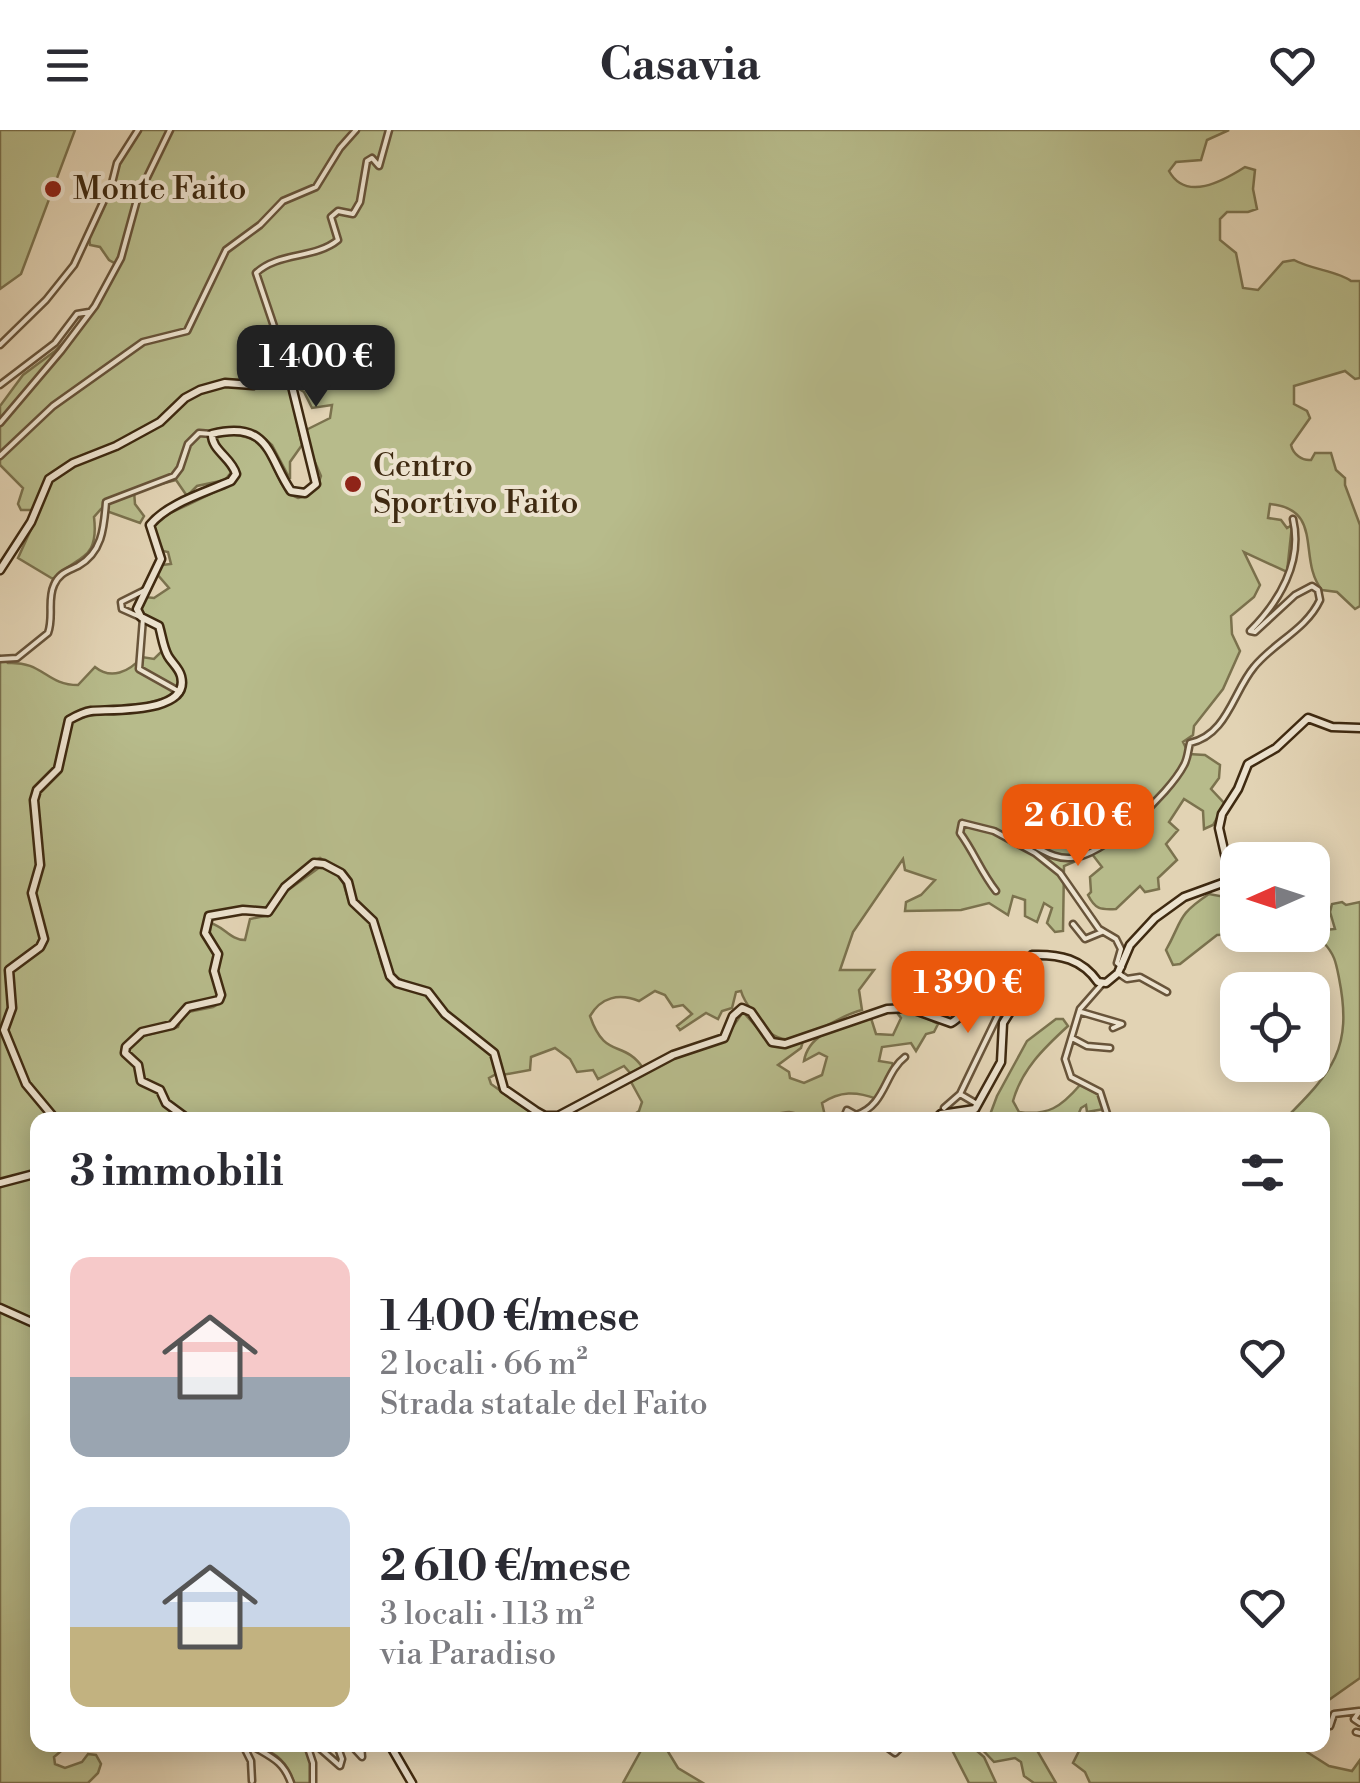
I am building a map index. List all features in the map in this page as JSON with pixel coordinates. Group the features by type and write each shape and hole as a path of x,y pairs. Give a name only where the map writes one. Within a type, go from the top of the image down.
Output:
{"street":[{"path":"0,346 74,265 112,183 117,162 138,130"},
{"path":"0,423 62,352 121,258 138,196 170,130"},
{"path":"0,456 53,406 143,342 188,331 226,250 260,225 283,201 316,187 356,130"},
{"path":"0,660 17,658 48,633 52,588 60,575 87,559 97,546 103,534 106,502 174,476 193,437 199,433 234,432 260,439 272,452 291,492 300,494 313,488 316,479 286,362 256,274 279,260 318,250 338,240 332,217 338,211 353,214 360,202 367,161 372,158 379,166 389,130"},
{"path":"0,385 55,343 77,314 89,312"},
{"path":"0,570 31,522 49,480 73,463 160,422 185,398 200,390 225,383 252,384 277,358 286,362"},
{"path":"180,692 139,669 142,617 137,606 162,556 150,529 152,521 231,481 236,474 214,445 212,434"},
{"path":"1028,849 1036,847 1051,855 1073,858 1120,836 1174,780 1186,761 1190,743 1202,740 1219,726 1255,665 1302,626 1320,600 1318,590 1312,586 1295,595 1255,632 1250,631 1288,582 1295,537 1293,519"},
{"path":"49,1112 30,1090 4,1030 12,1008 9,970 40,947 44,939 32,893 40,865 34,813 36,793 58,769 69,720 88,711 126,711 173,699 180,692 181,675 166,652 159,626 125,611 121,602 145,590"},
{"path":"1106,1112 1100,1092 1078,1082 1066,1071 1065,1059 1081,1006 1120,970 1130,945 1155,918 1184,896 1228,881 1219,821 1252,760 1276,748 1308,718 1332,727 1360,728"},
{"path":"996,891 960,832 962,823 994,832 1028,849 1063,876 1091,920 1102,932 1116,938 1121,949 1117,964 1127,979 1140,977 1166,992"},
{"path":"178,1112 166,1104 160,1090 143,1082 126,1047 142,1032 172,1024 188,1007 218,1000 221,995 214,971 218,954 205,932 210,916 243,910 268,912 285,887 314,863 324,864 346,878 353,902 374,920 390,976 397,983 428,992 445,1014 494,1053 504,1090 539,1112"},
{"path":"1073,924 1085,939 1102,932"},
{"path":"944,1108 960,1094 1030,958 1036,954 1085,965 1102,984"},
{"path":"971,1112 1001,1062 1004,1019 1018,998 1014,984"},
{"path":"566,1112 673,1055 724,1038 736,1010 742,1008 750,1012 772,1042 785,1044 887,1009 909,1008 950,1024 993,985 1014,984"},
{"path":"1081,1012 1122,1024 1113,1028"},
{"path":"1071,1038 1087,1046 1110,1048"},
{"path":"862,1112 871,1108 889,1082 894,1065 904,1057"},
{"path":"960,1094 978,1104"},
{"path":"0,1183 30,1175"},
{"path":"0,1308 30,1321"},
{"path":"1360,1711 1354,1719 1360,1723"},
{"path":"1330,1726 1334,1714 1360,1711"},
{"path":"246,1752 251,1761 252,1781"},
{"path":"265,1752 284,1766 291,1783"},
{"path":"309,1752 313,1783"},
{"path":"324,1752 340,1766 339,1752"},
{"path":"394,1752 412,1783"}],"green space":[{"path":"0,130 75,130 21,274 0,289"},
{"path":"141,130 1229,130 1207,140 1201,160 1176,162 1169,171 1176,180 1195,187 1216,183 1245,167 1255,170 1257,209 1227,212 1220,219 1220,240 1236,253 1243,288 1258,290 1283,262 1294,260 1360,281 1360,378 1355,379 1345,371 1294,386 1294,404 1307,411 1310,418 1291,445 1296,454 1308,460 1315,453 1331,453 1336,470 1345,478 1360,525 1360,606 1355,609 1337,592 1322,590 1315,578 1304,525 1298,515 1270,504 1268,518 1281,520 1287,528 1292,525 1287,572 1244,552 1260,585 1254,597 1231,616 1232,634 1240,651 1223,689 1194,726 1193,735 1183,742 1189,754 1205,755 1220,765 1219,778 1211,789 1225,804 1213,825 1204,829 1203,811 1184,799 1169,822 1178,830 1166,844 1177,860 1158,878 1159,889 1145,892 1140,886 1116,909 1099,908 1088,895 1090,877 1102,867 1092,854 1064,866 1063,931 1055,932 1047,923 1052,908 1044,903 1037,922 1025,916 1025,900 1013,896 1008,915 989,903 961,910 905,911 906,902 921,895 935,880 905,870 903,859 853,932 840,970 874,970 859,990 862,1010 807,1035 781,1039 769,1032 741,991 736,992 732,1008 722,1011 718,1019 706,1013 680,1030 677,1026 692,1014 683,1005 673,1007 665,995 655,991 639,1001 611,998 590,1016 602,1039 636,1059 643,1068 631,1074 624,1066 598,1079 593,1070 577,1072 570,1059 555,1048 531,1057 530,1070 502,1075 495,1049 444,1011 429,991 392,973 373,916 356,899 349,877 320,858 294,875 264,911 243,907 208,914 202,933 216,954 211,971 219,995 187,1005 171,1023 142,1029 124,1046 136,1066 139,1082 158,1092 164,1105 173,1112 53,1112 32,1089 6,1031 14,1009 11,972 42,949 47,939 34,893 42,865 39,791 56,775 70,722 153,708 180,698 184,674 169,654 160,625 144,618 139,609 145,597 154,598 169,588 157,574 162,565 171,564 153,530 154,522 238,476 232,460 217,445 217,438 240,436 263,445 287,493 303,497 313,491 321,476 302,432 330,418 332,405 312,408 304,392 288,382 302,445 290,462 290,479 272,445 263,437 218,430 211,444 233,470 225,480 197,486 187,496 176,480 134,491 135,504 144,516 140,523 101,509 94,517 94,541 86,555 53,579 18,558 38,514 21,510 18,504 23,488 0,465 0,406 23,375 55,351 90,316 116,264 100,247 90,245 89,237 120,163"},
{"path":"163,650 180,681 176,695 126,709 68,718 56,768 36,789 38,865 30,898 41,942 7,970 10,1008 2,1030 29,1092 47,1112 30,1112 30,1173 0,1181 0,656 8,663 20,663 58,681 78,685 95,667 107,673 120,672 142,657 154,659"},
{"path":"320,867 336,873 352,905 371,925 390,981 427,995 440,1014 492,1055 496,1074 489,1078 491,1084 531,1112 182,1112 169,1103 162,1088 145,1080 128,1053 129,1047 143,1036 178,1027 183,1013 220,1003 224,996 218,971 219,950 210,937 210,923 245,940 250,919 270,915 284,893"},
{"path":"1209,894 1220,896 1220,935 1173,965 1166,950 1185,913"},
{"path":"1360,902 1360,1678 1330,1699 1330,1112 1292,1112 1319,1082 1330,1082 1330,1066 1341,1041 1343,1002 1330,950 1330,930 1335,929 1332,904"},
{"path":"895,1010 914,1012 938,1024 916,1051 911,1043 882,1047 879,1061 892,1063 894,1070 877,1099 842,1094 822,1103 824,1112 638,1112 642,1102 630,1080 679,1055 723,1041 743,1012 772,1044 789,1046 803,1041 801,1048 778,1065 789,1072 790,1078 804,1083 822,1075 827,1057 819,1053 804,1061 820,1036 870,1015 876,1034 893,1035 901,1018"},
{"path":"1056,1019 1063,1019 1068,1026 1028,1069 1013,1101 1019,1112 991,1112 997,1096 1027,1041"},
{"path":"1080,1085 1100,1094 1104,1109 1087,1112 1086,1105 1079,1112 1038,1112 1060,1104"},
{"path":"30,1178 30,1319 0,1306 0,1186"},
{"path":"0,1311 30,1325 30,1752 60,1752 54,1757 55,1764 65,1768 82,1762 88,1754 96,1755 101,1764 88,1783 0,1783"},
{"path":"270,1752 308,1752 311,1783 294,1783 280,1759"},
{"path":"640,1752 668,1752 678,1768 703,1783 623,1783"},
{"path":"953,1752 978,1752 996,1783 969,1783"},
{"path":"985,1752 1038,1752 1056,1783 1034,1783 1024,1776 1021,1762 1015,1758 994,1762"},
{"path":"1078,1752 1307,1752 1329,1766 1352,1771 1360,1760 1360,1783 1090,1783 1085,1772 1073,1763"}],"place":[{"name":"Monte Faito","path":"53,189"},
{"name":"Centro Sportivo Faito","path":"353,484"}]}
